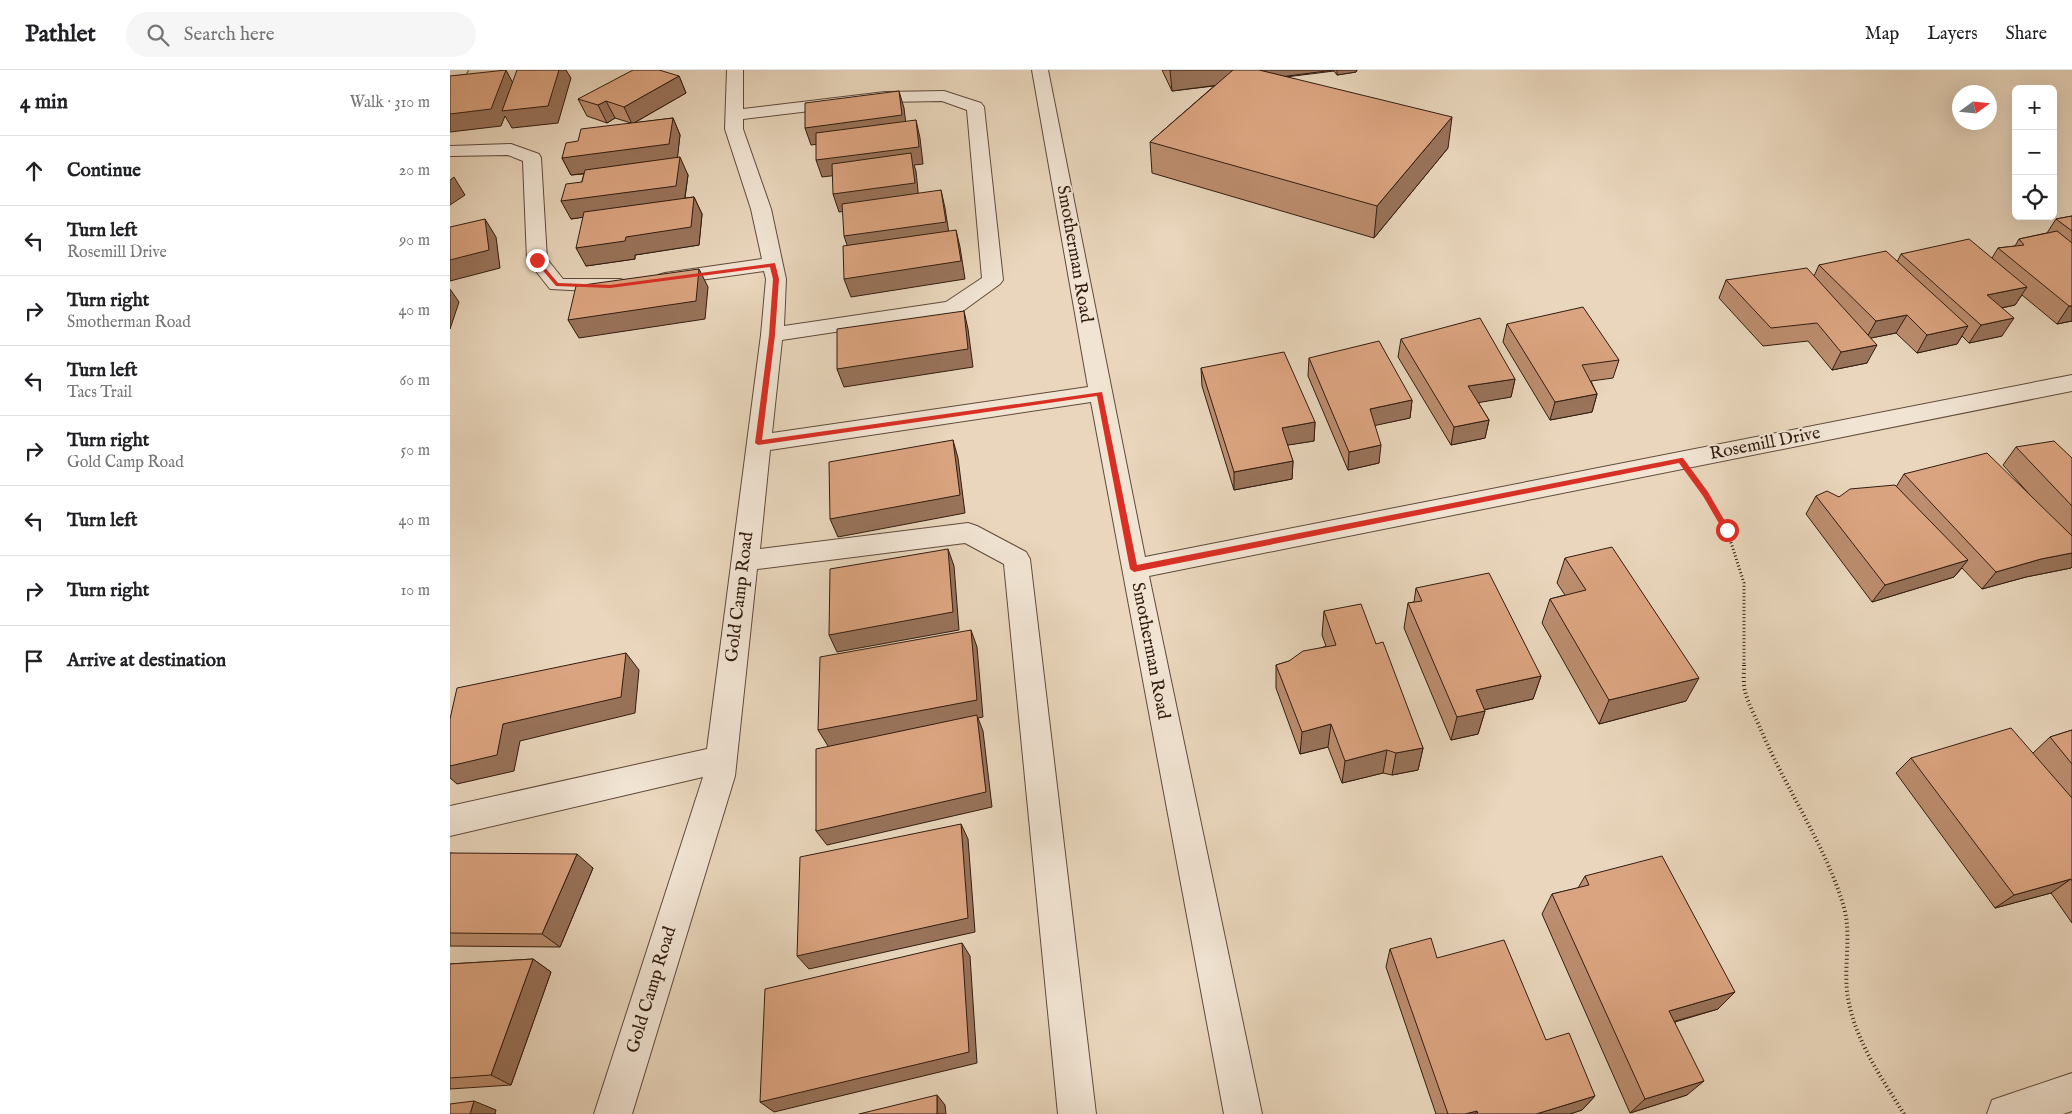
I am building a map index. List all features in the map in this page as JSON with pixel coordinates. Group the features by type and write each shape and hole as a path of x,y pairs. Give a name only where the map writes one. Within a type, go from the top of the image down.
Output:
{"street":[{"path":"450,71 460,70"},
{"name":"Gold Camp Road","path":"613,1114 719,776 772,335 776,279 762,209 734,129 735,70"},
{"name":"Smotherman Road","path":"1040,70 1134,569 1243,1114"},
{"path":"735,115 884,97 944,96 975,107 993,280 952,308 772,335"},
{"path":"450,151 511,149 532,158 537,260 556,284 610,286 773,264"},
{"name":"Rosemill Drive","path":"1134,569 2072,383"},
{"path":"758,443 1100,394"},
{"path":"744,561 968,533 1017,559 1077,1114"},
{"path":"450,821 721,759"},
{"path":"2006,1114 2072,1092"}],"path":[{"path":"1681,460 1706,494 1727,530 1744,584 1745,691 1775,763 1820,848 1844,906 1847,928 1846,990 1850,1009 1860,1037 1880,1076 1904,1114"}],"building":[{"path":"506,70 491,109 450,114 450,76"},
{"path":"517,70 559,70 548,106 502,111"},
{"path":"633,70 659,70 679,76 624,107 606,101 598,105 578,99"},
{"path":"1233,70 1259,70 1452,117 1377,206 1150,142"},
{"path":"899,91 902,115 805,128 805,103"},
{"path":"673,118 669,144 562,158 566,143 578,141 581,129"},
{"path":"916,120 919,147 816,160 816,133"},
{"path":"911,153 915,183 833,194 832,164"},
{"path":"680,157 676,186 561,201 566,184 582,182 585,170"},
{"path":"941,190 946,222 844,236 842,204"},
{"path":"694,197 691,227 626,237 625,241 576,248 584,212"},
{"path":"2072,216 2072,231 2057,220"},
{"path":"485,219 489,250 450,260 450,227"},
{"path":"956,230 961,261 844,279 843,246"},
{"path":"2057,231 2072,243 2072,306 2069,306 1998,248 2024,245 2019,239"},
{"path":"1969,239 2027,287 1987,295 2014,318 1981,325 1901,254"},
{"path":"1886,251 1968,326 1927,335 1907,315 1876,321 1819,265"},
{"path":"1807,268 1877,345 1841,352 1817,323 1771,328 1726,280"},
{"path":"699,269 696,301 568,320 576,286"},
{"path":"1583,307 1619,360 1582,365 1597,394 1555,402 1507,324"},
{"path":"964,311 968,349 837,369 837,329"},
{"path":"1480,318 1515,379 1468,386 1489,420 1454,427 1401,339"},
{"path":"1379,341 1412,400 1370,409 1381,445 1349,452 1309,358"},
{"path":"1284,352 1315,422 1282,428 1293,461 1234,472 1201,368"},
{"path":"953,440 960,495 830,519 829,462"},
{"path":"2054,441 2072,458 2072,506 2016,447"},
{"path":"1987,453 2072,536 2072,553 2041,559 1996,572 1904,474"},
{"path":"1895,485 1968,560 1885,585 1816,496 1827,491 1839,497 1850,489"},
{"path":"1612,547 1699,678 1609,700 1550,599 1586,590 1565,558"},
{"path":"948,549 953,612 829,635 830,569"},
{"path":"1489,573 1541,676 1476,690 1485,711 1457,717 1408,603 1422,601 1416,588"},
{"path":"1361,604 1376,644 1383,642 1423,748 1396,753 1387,750 1345,761 1331,724 1302,732 1276,665 1289,661 1303,651 1336,645 1324,611"},
{"path":"971,630 977,700 818,730 820,657"},
{"path":"626,653 621,697 503,724 497,755 450,766 450,719 457,688"},
{"path":"977,715 986,792 816,831 816,749"},
{"path":"2011,728 2072,798 2072,881 2071,879 2014,895 1911,758"},
{"path":"2072,730 2072,764 2050,737"},
{"path":"961,824 968,918 797,956 800,857"},
{"path":"450,853 577,854 542,934 450,933"},
{"path":"1662,856 1735,992 1669,1011 1704,1081 1645,1099 1552,894 1589,885 1585,876"},
{"path":"1431,938 1437,958 1504,940 1546,1040 1569,1033 1595,1096 1536,1114 1478,1114 1477,1111 1465,1114 1448,1114 1390,949"},
{"path":"962,943 969,1052 760,1102 765,989"},
{"path":"533,959 491,1075 450,1078 450,964"},
{"path":"937,1095 937,1114 859,1114"},
{"path":"474,1101 470,1114 450,1114 450,1104"}],"route":[{"path":"537,260 556,284 610,286 773,264 776,279 772,335 758,443 1100,394 1134,569 1681,460 1706,494 1727,530"}]}
